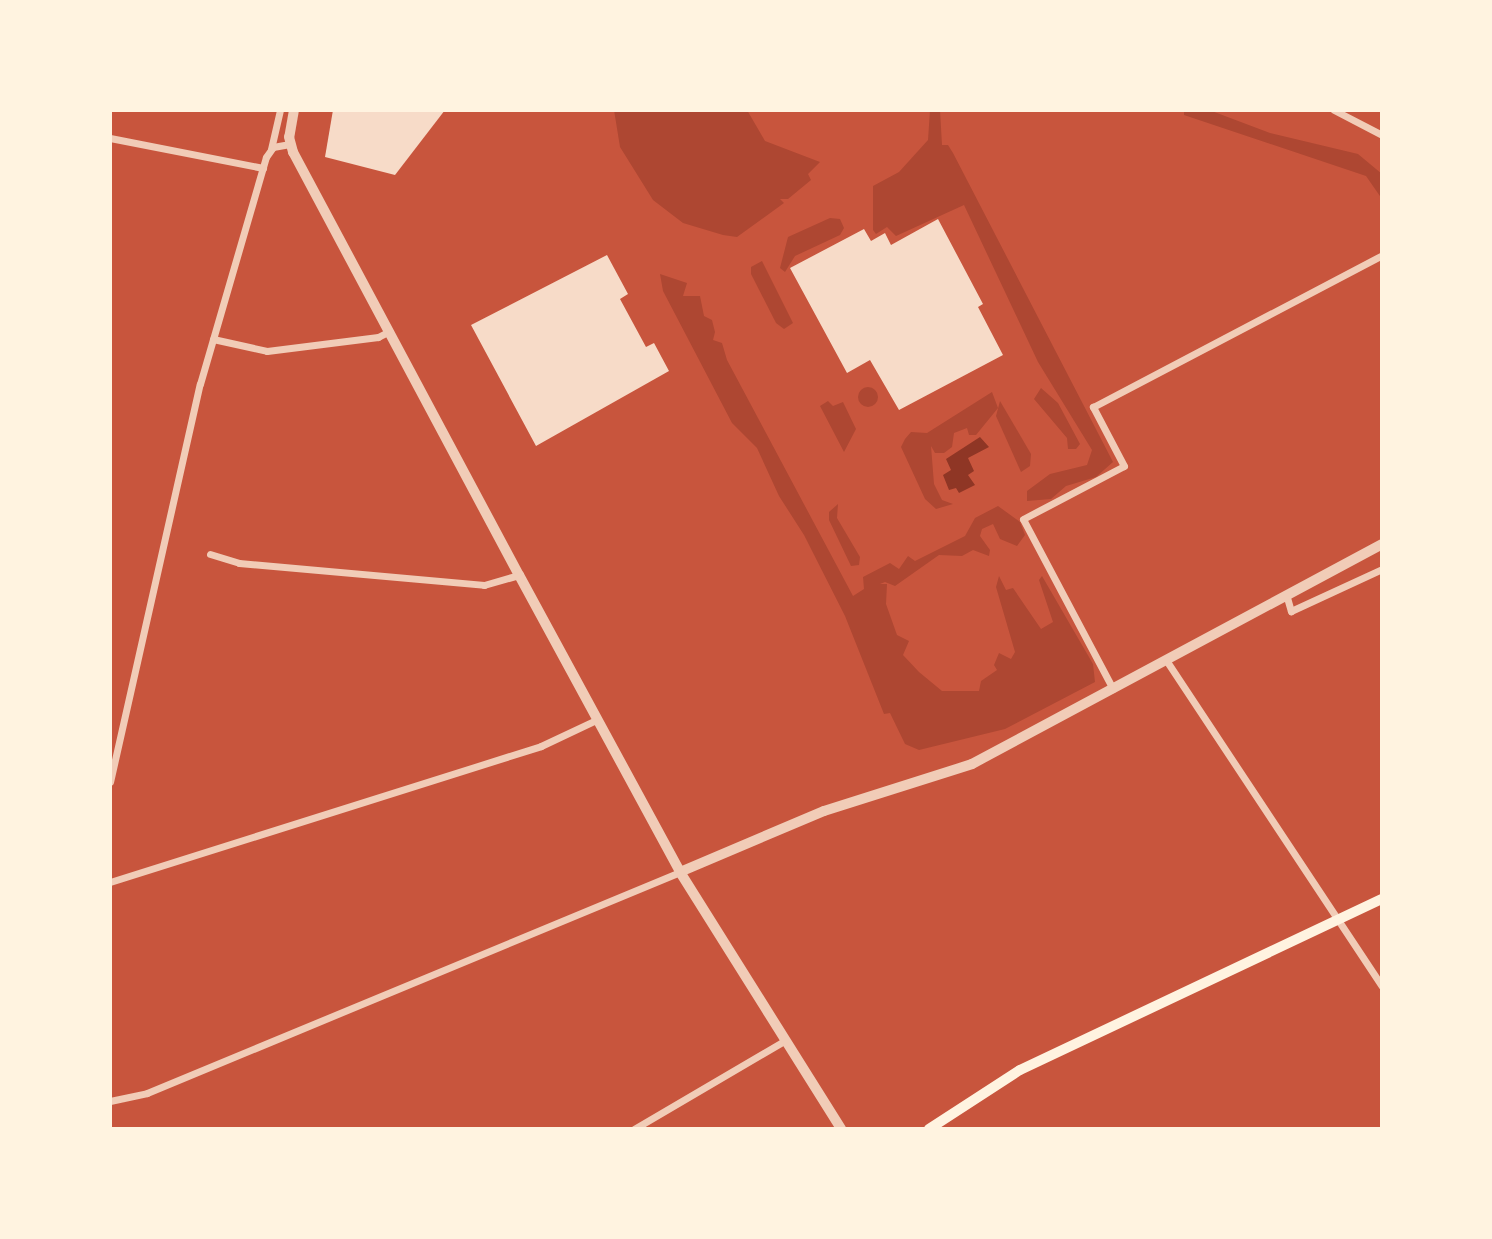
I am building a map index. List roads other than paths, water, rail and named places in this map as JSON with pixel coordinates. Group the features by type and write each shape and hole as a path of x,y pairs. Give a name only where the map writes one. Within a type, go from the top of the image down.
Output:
{"main road":[{"path":"929,1129 1020,1070 1382,899"}],"street":[{"path":"110,782 214,339 263,168 271,149 280,110"},
{"path":"294,110 290,144 390,331 511,575 597,719 680,872 841,1129"},
{"path":"1334,110 1382,135"},
{"path":"110,138 263,168"},
{"path":"271,149 290,144"},
{"path":"1114,688 1023,519 1124,466 1093,407 1382,256"},
{"path":"214,339 267,351 378,337 390,331"},
{"path":"110,1101 147,1093 824,811 972,764 1382,544"},
{"path":"211,554 240,563 484,585 511,575"},
{"path":"1286,594 1291,611 1382,569"},
{"path":"1166,660 1382,986"},
{"path":"110,882 541,746 597,719"},
{"path":"634,1129 784,1041"}]}
